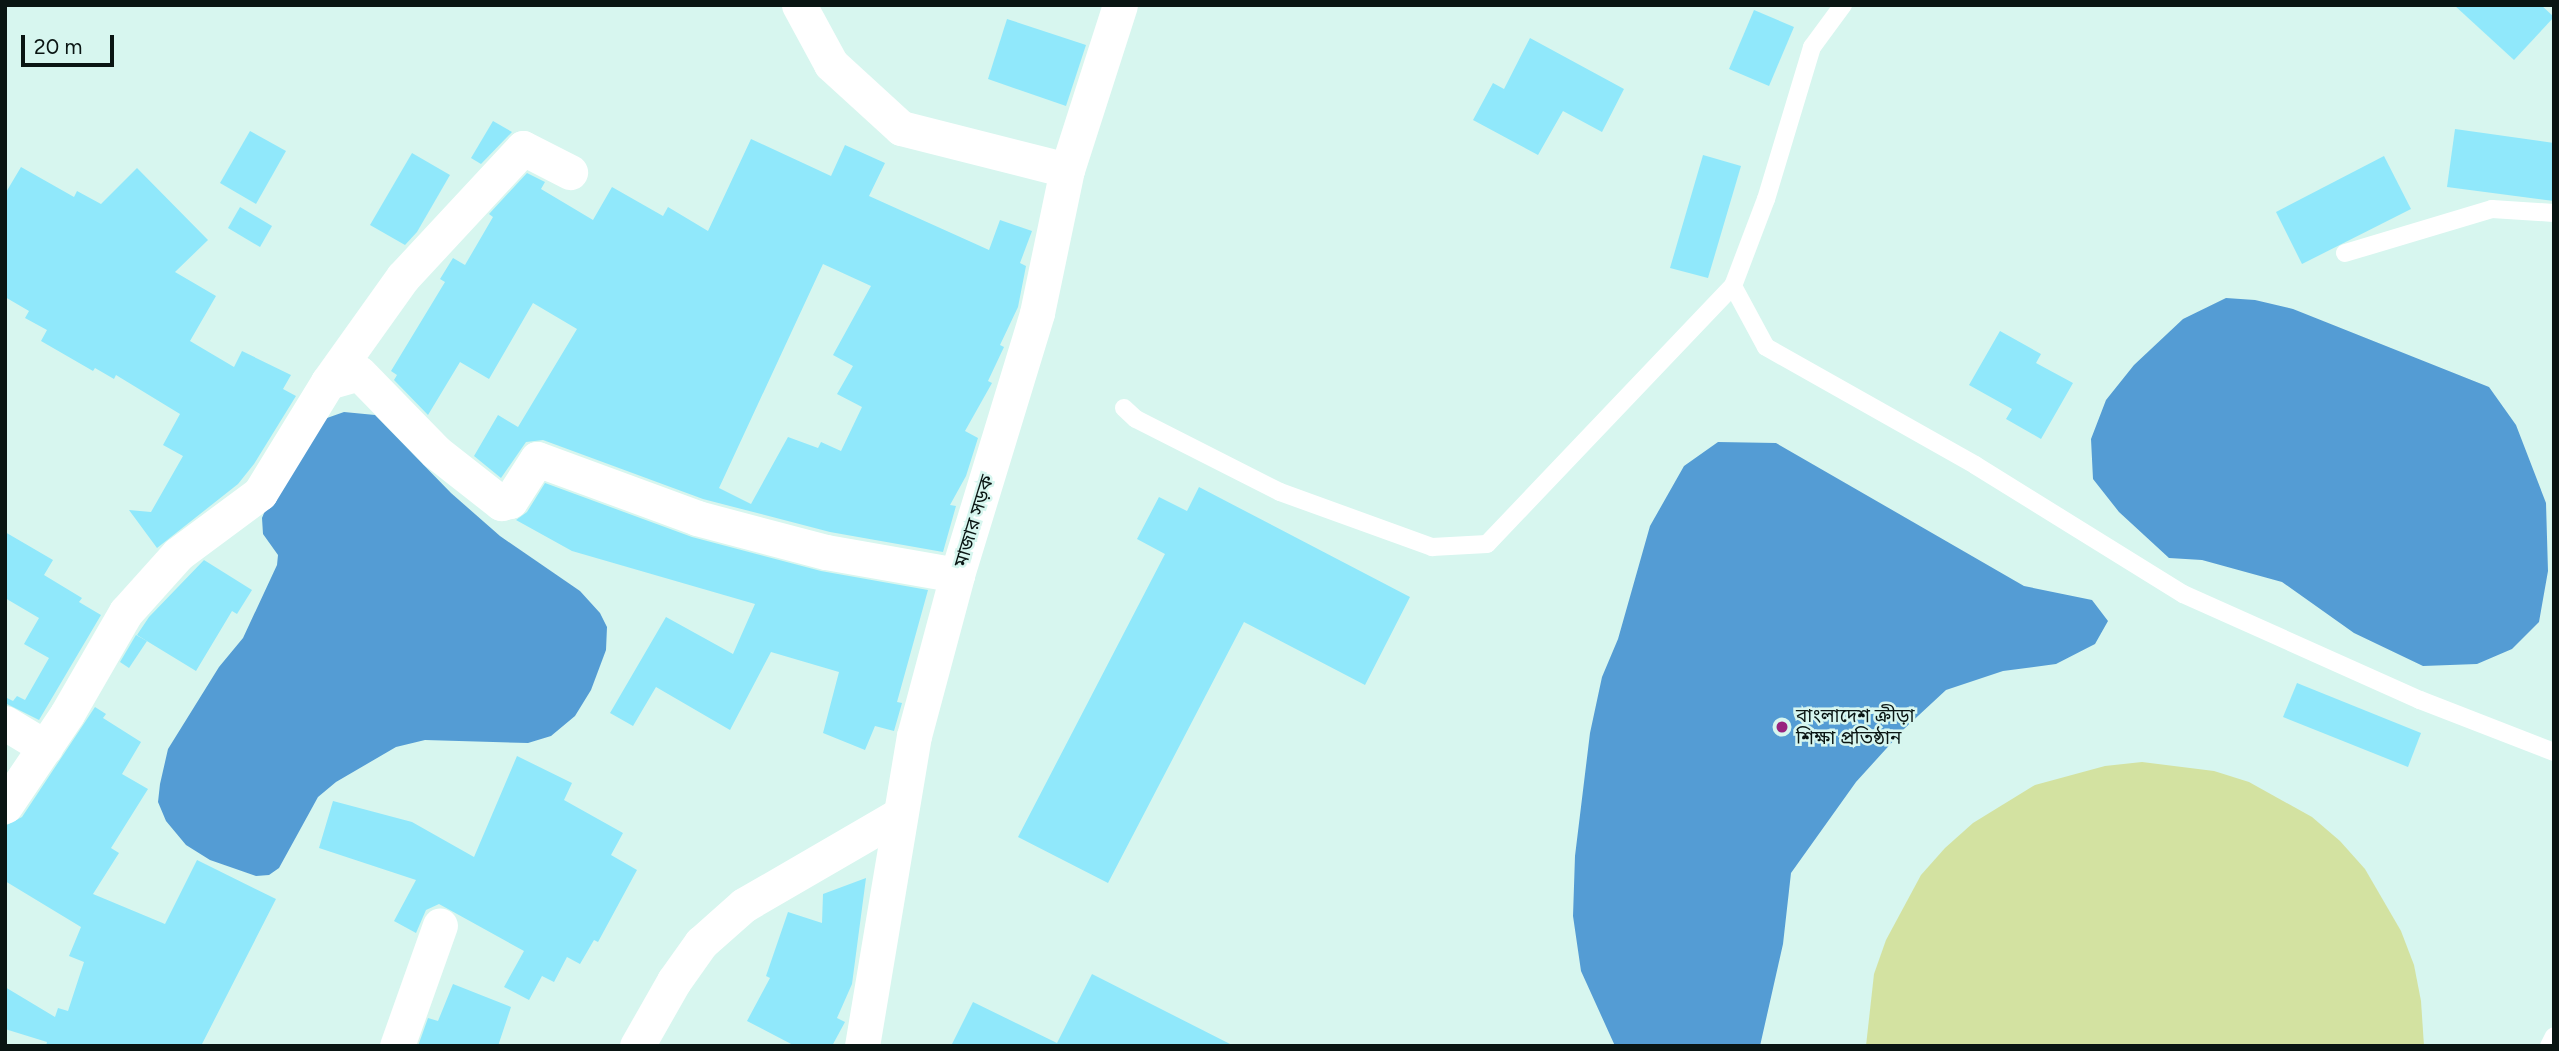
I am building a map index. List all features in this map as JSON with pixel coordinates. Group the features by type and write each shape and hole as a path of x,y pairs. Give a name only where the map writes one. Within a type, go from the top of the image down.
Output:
{"street":[{"path":"799,5 831,64 901,128 1067,170"},
{"name":"মাজার সড়ক","path":"862,1046 914,736 957,576 1037,313 1067,170 1120,5"},
{"path":"5,806 45,747 126,612 178,554 260,493 328,382 403,277 523,148 570,172"},
{"path":"328,382 359,373 436,452 502,503 510,501 537,458 697,518 826,552 957,576"},
{"path":"5,723 45,747"},
{"path":"637,1046 674,981 701,943 744,905 899,815"},
{"path":"397,1046 440,925"}],"lane":[{"path":"1124,408 1136,419 1280,492 1432,547 1488,544 1733,286 1766,199 1812,47 1843,5"},
{"path":"2345,253 2492,209 2554,213"},
{"path":"1733,286 1766,346 1975,465 2183,594 2420,699 2554,752"},
{"path":"2549,1046 2554,1036"}],"green space":[{"path":"2142,762 2214,771 2249,782 2312,817 2340,841 2365,869 2401,931 2414,965 2421,1001 2424,1046 1866,1046 1874,974 1886,940 1921,875 1945,848 1973,823 2035,785 2105,766"}],"water":[{"path":"2226,298 2255,300 2293,309 2489,387 2516,425 2546,503 2548,571 2539,622 2512,649 2477,664 2423,666 2354,633 2282,582 2202,560 2169,558 2119,512 2093,479 2091,439 2106,400 2134,365 2183,319"},
{"path":"344,412 375,415 451,493 500,536 580,591 600,613 607,627 606,650 591,690 575,716 551,736 528,743 425,740 396,747 336,782 318,797 279,868 269,875 256,876 210,860 186,845 166,821 158,802 160,784 168,749 219,667 243,638 277,565 278,555 263,534 262,518 271,496 304,442 327,418"},
{"path":"1718,442 1776,443 2024,586 2092,600 2108,621 2095,644 2056,664 2003,671 1946,690 1905,728 1856,782 1791,873 1783,944 1760,1046 1615,1046 1581,971 1573,916 1575,856 1590,733 1602,677 1618,639 1650,526 1684,466"}],"building":[{"path":"2454,5 2541,5 2554,17 2514,60"},
{"path":"1754,10 1794,27 1769,86 1729,69"},
{"path":"1007,19 1086,45 1066,106 988,79"},
{"path":"1530,38 1624,89 1602,132 1563,111 1538,155 1473,120 1493,83 1504,89"},
{"path":"493,121 512,132 481,164 471,158"},
{"path":"2455,129 2554,143 2554,201 2447,187"},
{"path":"250,131 286,151 256,204 220,183"},
{"path":"751,139 831,176 845,145 885,163 869,196 989,250 1000,220 1032,231 1020,263 1026,266 1018,307 1000,345 1004,347 988,381 992,383 965,431 978,438 966,476 950,505 956,506 943,552 830,532 703,499 543,440 526,442 501,478 474,456 498,415 518,427 577,329 533,303 489,379 460,362 428,415 394,380 397,375 391,371 445,282 440,279 453,258 465,265 493,217 489,214 527,173 545,182 541,189 593,220 612,187 663,216 668,207 708,231","holes":["823,264 871,286 833,355 853,366 837,394 862,407 841,451 821,442 818,448 788,437 751,504 719,488"]},
{"path":"412,153 450,175 417,232 405,245 370,225"},
{"path":"1703,155 1741,166 1708,278 1670,268"},
{"path":"2384,156 2411,209 2302,264 2276,212"},
{"path":"21,167 74,197 77,191 101,204 137,168 208,240 175,272 216,296 190,341 234,367 242,351 291,375 283,389 296,396 254,464 238,484 157,548 129,510 151,512 183,456 163,445 180,414 116,375 114,379 95,368 93,371 41,341 47,330 25,318 29,311 5,297 5,194"},
{"path":"240,207 272,226 260,247 228,228"},
{"path":"2000,331 2041,354 2036,363 2073,383 2041,439 2006,419 2012,409 1969,385"},
{"path":"545,483 692,537 821,571 928,590 897,702 902,703 894,731 875,726 865,750 823,733 839,672 771,652 730,730 656,687 633,726 610,713 666,617 733,654 755,604 572,551 516,520 527,512"},
{"path":"1199,487 1410,597 1365,685 1244,622 1108,883 1018,837 1165,554 1137,539 1159,497 1187,511"},
{"path":"5,532 53,560 44,575 82,598 79,602 101,615 39,720 5,703 5,697 13,701 17,696 25,700 49,658 24,644 39,618 5,598"},
{"path":"204,560 252,590 237,614 232,611 196,671 137,635 149,617"},
{"path":"136,635 147,641 129,668 120,662"},
{"path":"2297,683 2421,733 2408,767 2283,717"},
{"path":"95,707 106,714 103,718 141,742 122,774 148,789 111,848 119,853 93,894 165,924 197,860 276,899 201,1046 46,1046 47,1042 5,1029 5,987 55,1017 58,1008 68,1011 84,962 69,956 81,927 5,881 5,826 22,817"},
{"path":"517,756 572,783 564,800 623,833 611,855 637,870 598,942 594,940 580,964 567,957 554,982 542,976 529,1000 504,987 524,951 439,904 426,910 416,933 394,921 416,880 319,848 333,801 412,822 474,857"},
{"path":"866,878 852,984 837,1018 845,1022 832,1046 795,1046 747,1021 770,978 766,976 788,912 822,923 823,894"},
{"path":"1092,974 1234,1046 951,1046 973,1002 1057,1043"},
{"path":"453,984 511,1007 498,1046 418,1046 428,1018 438,1021"}],"place":[{"name":"বাংলাদেশ ক্রীড়া শিক্ষা প্রতিষ্ঠান","path":"1782,727"}]}
